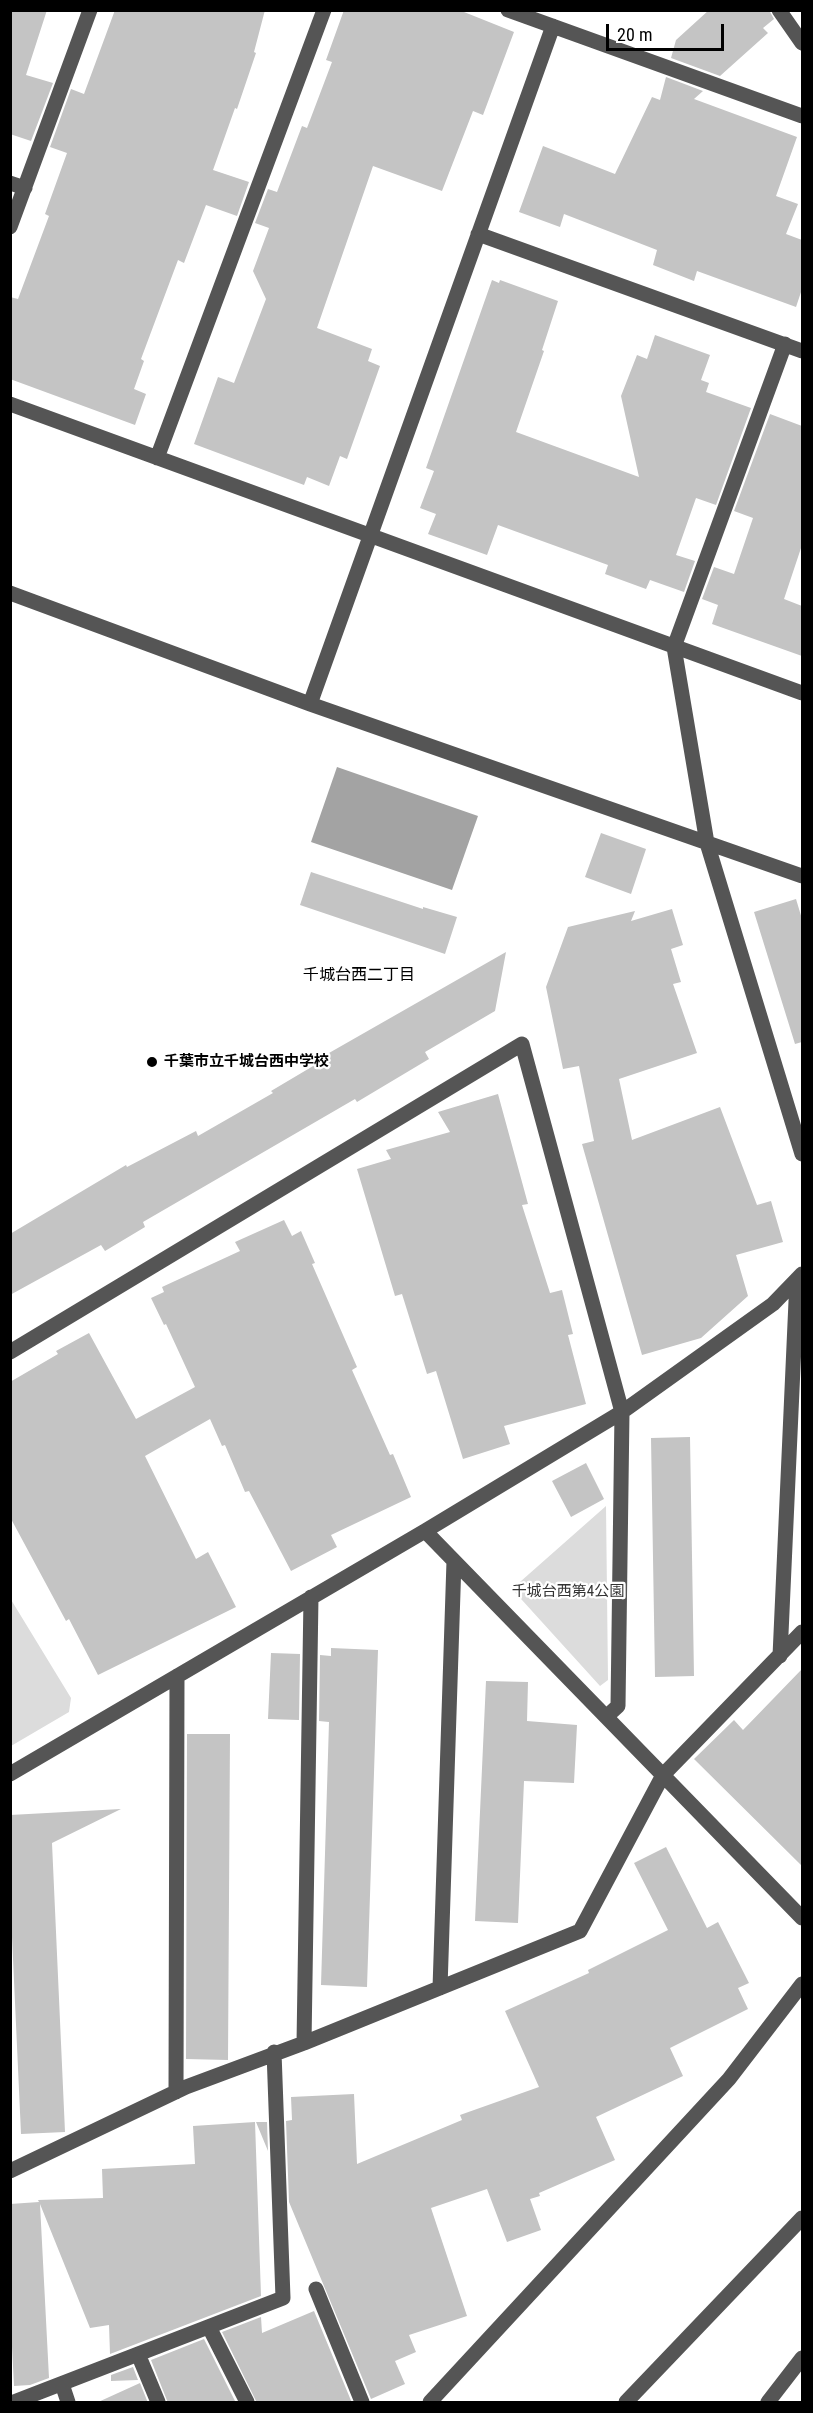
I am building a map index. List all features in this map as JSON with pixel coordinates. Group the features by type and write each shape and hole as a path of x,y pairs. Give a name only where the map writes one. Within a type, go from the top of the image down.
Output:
{"street":[{"path":"10,227 18,185 90,10"},
{"path":"157,458 324,10"},
{"path":"508,10 802,116"},
{"path":"779,10 802,43"},
{"path":"310,704 553,26"},
{"path":"478,234 802,351"},
{"path":"785,344 674,647 707,843 802,1154"},
{"path":"10,404 802,693"},
{"path":"10,593 310,704 802,876"},
{"path":"10,1352 522,1044 622,1412 618,1706 606,1717"},
{"path":"10,1774 312,1598 622,1412 773,1304 800,1276"},
{"path":"780,1656 800,1276"},
{"path":"425,1531 802,1918"},
{"path":"440,1988 454,1561"},
{"path":"304,2043 312,1598"},
{"path":"10,2171 176,2092 274,2052 304,2043 580,1931 663,1775 802,1632"},
{"path":"176,2092 177,1676"},
{"path":"430,2403 729,2079 802,1984"},
{"path":"14,2403 283,2298 274,2052"},
{"path":"626,2403 802,2218"},
{"path":"316,2289 362,2403"},
{"path":"209,2327 247,2403"},
{"path":"138,2354 159,2403"},
{"path":"768,2403 802,2358"},
{"path":"62,2384 68,2403"}],"green space":[{"name":"千城台西第4公園","path":"606,1506 608,1680 600,1686 512,1589"},
{"path":"10,1598 71,1698 69,1712 11,1746"}],"shaded area":[{"path":"337,767 478,816 452,890 311,842"}],"building":[{"path":"10,10 47,10 26,75 53,83 31,141 10,134"},
{"path":"115,10 265,10 254,52 256,53 213,170 249,182 237,216 206,205 184,263 178,260 141,359 144,361 134,389 146,394 135,425 10,379 10,297 18,299 49,216 45,214 67,153 50,147 71,89 84,94"},
{"path":"344,10 459,10 514,32 483,115 473,111 442,191 373,166 317,328 372,349 368,361 380,366 347,459 340,456 329,486 307,477 304,485 194,444 218,377 234,383 266,299 253,271 269,228 255,223 268,189 277,192 302,126 307,128 332,62 326,60"},
{"path":"709,10 769,10 774,19 763,28 768,33 720,76 671,58 676,40"},
{"path":"666,77 703,91 694,99 797,137 776,196 798,204 786,234 802,240 802,289 796,307 697,271 694,281 653,265 657,250 564,214 560,227 519,212 543,146 615,174 652,97 660,100"},
{"path":"492,280 499,283 500,280 558,301 542,350 544,351 516,432 639,477 621,396 637,355 647,359 655,335 710,355 701,380 709,383 706,392 751,408 716,505 696,498 676,555 695,561 684,592 650,580 646,589 605,574 608,565 498,525 487,555 428,534 436,514 420,508 434,471 426,468"},
{"path":"770,414 802,426 802,545 784,599 802,606 802,656 712,624 718,605 702,599 714,567 734,574 753,518 734,511"},
{"path":"601,833 646,849 631,894 585,877"},
{"path":"311,872 423,909 423,907 457,917 445,954 300,905"},
{"path":"796,899 802,919 802,1042 795,1044 754,912"},
{"path":"672,909 683,945 671,949 681,982 673,984 697,1053 619,1079 632,1140 720,1107 757,1205 771,1201 783,1242 736,1255 748,1296 701,1338 642,1355 582,1144 594,1141 579,1066 563,1069 546,987 568,927 635,911 631,921"},
{"path":"506,952 495,1011 425,1052 429,1059 357,1102 355,1099 143,1222 145,1227 105,1251 101,1245 10,1295 10,1234 126,1165 127,1167 196,1131 198,1136 273,1093 271,1091 330,1056 329,1053"},
{"path":"498,1094 528,1204 522,1205 550,1293 562,1290 573,1334 568,1335 586,1404 504,1426 510,1444 463,1459 436,1371 427,1374 402,1294 395,1296 357,1169 391,1159 386,1150 450,1132 438,1112"},
{"path":"284,1220 292,1236 301,1231 315,1263 312,1264 357,1367 352,1370 411,1497 331,1535 337,1547 291,1571 249,1491 245,1492 225,1445 222,1446 210,1419 145,1456 196,1559 208,1552 236,1607 98,1675 69,1619 66,1621 10,1517 10,1382 58,1354 56,1351 89,1333 136,1419 195,1387 166,1324 164,1325 151,1298 164,1292 162,1287 240,1251 235,1242"},
{"path":"690,1437 694,1676 655,1677 651,1438"},
{"path":"586,1463 604,1499 571,1517 552,1481"},
{"path":"331,1648 378,1650 367,1987 321,1985 329,1722 319,1721 320,1655 331,1656"},
{"path":"271,1653 300,1654 299,1720 268,1719"},
{"path":"802,1669 802,1866 694,1759 734,1720 743,1730"},
{"path":"486,1681 528,1682 527,1721 577,1725 574,1783 524,1781 518,1923 475,1921"},
{"path":"187,1734 230,1734 228,2060 186,2059"},
{"path":"121,1809 52,1843 65,2132 21,2134 10,1893 10,1815"},
{"path":"666,1847 707,1928 718,1922 749,1983 738,1988 748,2009 670,2048 683,2076 596,2117 615,2160 530,2199 541,2230 507,2242 487,2189 431,2208 467,2316 409,2335 416,2352 395,2361 405,2384 371,2399 289,2202 286,2121 292,2120 291,2097 354,2094 357,2164 462,2120 460,2115 539,2087 505,2011 589,1973 588,1970 668,1930 634,1863"},
{"path":"255,2122 261,2296 110,2354 109,2325 90,2328 40,2204 49,2378 30,2385 14,2386 10,2307 10,2204 39,2202 38,2200 103,2198 102,2169 195,2164 193,2126"},
{"path":"256,2122 267,2122 268,2151"},
{"path":"314,2311 352,2403 257,2403 222,2332 261,2317 262,2333"},
{"path":"204,2339 236,2403 168,2403 151,2360"},
{"path":"133,2367 138,2380 111,2381 111,2375"},
{"path":"140,2383 148,2403 96,2403"}],"place":[{"name":"千葉市立千城台西中学校","path":"152,1062"}],"district":[{"name":"千城台西二丁目","path":"359,976"}]}
